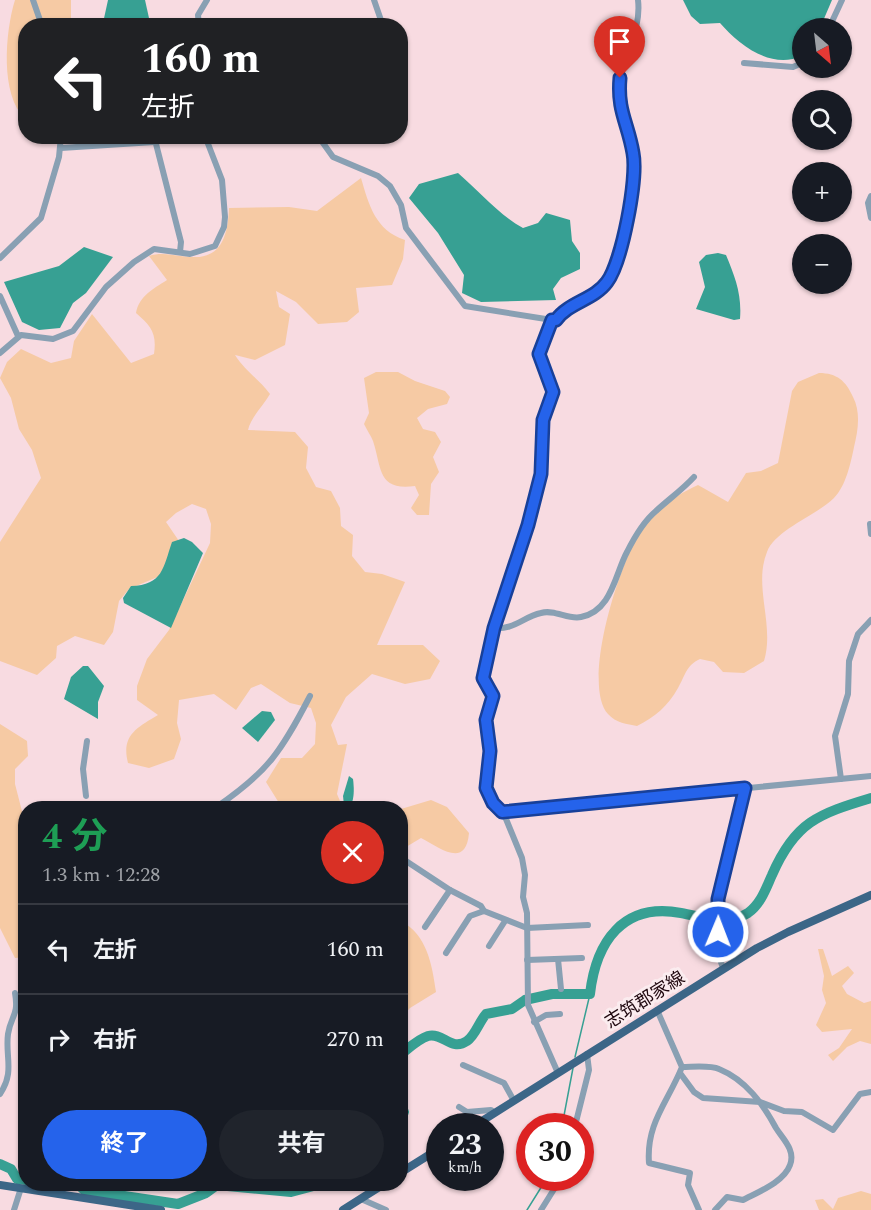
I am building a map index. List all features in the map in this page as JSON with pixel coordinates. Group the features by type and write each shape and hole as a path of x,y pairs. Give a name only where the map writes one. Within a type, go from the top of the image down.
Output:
{"main road":[{"name":"志筑郡家線","path":"495,1113 723,968 788,932 871,895"},
{"path":"408,1168 426,1157"},
{"path":"0,1185 18,1188"},
{"path":"62,1191 162,1210"},
{"path":"343,1210 373,1191"}],"street":[{"path":"33,0 39,18"},
{"path":"199,18 207,0"},
{"path":"374,0 380,18"},
{"path":"325,144 333,157 378,176 390,186 401,205 406,228 465,306 556,320 567,308 588,298 606,283 620,250 631,194 634,156 622,117 619,93 622,68 638,23 638,0"},
{"path":"834,18 842,0"},
{"path":"744,63 792,67"},
{"path":"0,258 41,218 61,144"},
{"path":"61,148 110,144"},
{"path":"155,144 181,242 180,252"},
{"path":"0,353 18,336 53,339 73,331 106,287 134,262 154,249 197,253 215,246 224,227 222,180 208,144"},
{"path":"871,196 868,203 871,218"},
{"path":"0,296 18,336"},
{"path":"552,320 539,354 553,392 543,420 541,474 528,525 494,628 483,678 493,696 486,720 490,751 486,788 493,803 502,812 518,846 525,872 523,891 527,928 528,1005 534,1022 560,1071"},
{"path":"494,628 513,627 534,615 546,612 582,617 596,610 613,588 627,550 639,532 654,512 676,495 693,477"},
{"path":"870,524 871,534"},
{"path":"841,779 835,736 848,694 849,661 858,634 871,620"},
{"path":"225,801 252,783 269,765 289,736 310,696"},
{"path":"86,796 83,769 87,741"},
{"path":"502,812 871,776"},
{"path":"723,968 717,945 718,899 745,788"},
{"path":"408,862 450,890 481,906 484,911 505,921 527,928 588,926"},
{"path":"425,927 450,890"},
{"path":"446,953 470,916 484,911"},
{"path":"489,946 505,921"},
{"path":"527,960 582,958"},
{"path":"558,959 561,988"},
{"path":"0,1094 8,1080 8,1031 18,1010 15,993"},
{"path":"657,1010 681,1070 694,1092 703,1098 764,1104 784,1111 802,1112 833,1130 860,1094 871,1092"},
{"path":"534,1022 546,1015 560,1014"},
{"path":"578,1113 589,1070 587,1054"},
{"path":"463,1065 504,1083 514,1101"},
{"path":"681,1070 718,1068 764,1104 778,1131 787,1139 790,1166 768,1186 742,1200 727,1197 715,1210"},
{"path":"681,1070 653,1123 648,1149 649,1163 690,1173 688,1185 701,1209"},
{"path":"459,1107 467,1112 491,1110 495,1113"},
{"path":"14,1210 20,1191"},
{"path":"541,1210 553,1191"},
{"path":"361,1199 385,1210"}],"shaded area":[{"path":"15,0 71,0 71,18 18,18 18,109 11,95 7,63"},
{"path":"108,0 145,0 149,18 104,18"},
{"path":"683,0 832,0 824,18 792,18 792,59 790,60 767,58 746,47 720,23 700,24 691,16"},
{"path":"458,173 497,209 523,228 538,223 546,213 570,220 572,241 580,253 580,269 561,278 553,289 556,300 481,302 462,293 464,275 438,233 409,198 419,184"},
{"path":"361,178 371,207 380,223 395,236 405,240 403,259 392,285 356,288 359,312 347,322 318,324 296,302 276,291 279,307 290,314 285,345 255,360 235,355 270,394 254,416 248,430 295,432 308,447 306,468 316,487 331,491 340,508 341,526 353,535 352,556 365,572 382,574 405,582 377,645 423,645 440,661 430,679 405,684 372,674 346,697 331,725 338,745 347,744 337,794 340,801 278,801 266,782 281,758 302,758 315,744 316,723 311,708 290,703 261,684 251,688 236,710 214,694 179,700 177,723 181,739 174,759 149,768 128,763 127,746 132,734 158,715 137,700 137,686 147,659 169,630 210,543 211,524 206,509 192,504 166,522 179,541 160,576 129,589 119,601 113,632 104,645 75,636 57,646 56,658 37,675 0,661 0,542 41,478 32,450 19,429 11,398 0,378 7,362 21,349 51,363 71,358 74,341 92,314 131,363 154,354 155,341 152,330 136,313 143,297 167,280 149,256 165,254 192,257 211,254 217,249 225,235 229,208 289,207 317,211"},
{"path":"84,247 113,257 86,293 73,303 60,328 39,330 22,322 4,282 59,266"},
{"path":"718,253 726,255 735,278 740,302 740,319 734,320 696,309 705,287 699,262 706,255"},
{"path":"376,372 398,372 415,381 445,391 450,397 447,404 428,409 417,418 423,429 435,432 441,442 433,457 439,472 431,484 429,515 417,515 411,508 419,495 415,486 394,485 387,481 380,468 373,441 364,424 369,413 364,378"},
{"path":"819,373 836,376 850,391 857,409 857,435 847,474 838,493 827,504 778,537 767,552 762,578 767,634 764,661 744,673 723,672 714,662 700,659 689,668 670,700 650,719 637,726 614,719 608,714 601,698 599,675 601,648 616,588 636,538 646,522 657,511 698,485 728,502 746,473 761,471 778,463 792,391 798,382"},
{"path":"184,538 192,542 203,553 171,628 124,603 123,598 131,586 142,585 156,578 164,567 172,542"},
{"path":"83,666 88,666 104,686 98,702 98,719 64,699 71,677"},
{"path":"262,711 271,712 275,720 258,742 242,728"},
{"path":"0,724 27,741 28,756 15,769 15,784 19,801 18,958 15,958 0,928"},
{"path":"349,776 353,779 352,801 344,801"},
{"path":"431,800 447,807 469,833 463,850 451,853 421,838 408,846 408,807"},
{"path":"408,926 417,934 427,951 436,992 408,1010"},
{"path":"818,949 823,949 832,976 848,966 854,973 842,986 847,994 864,1003 871,1001 871,1044 860,1041 847,1047 833,1061 828,1055 839,1048 852,1029 822,1032 816,1025 826,1003 822,990 824,976"},
{"path":"861,1191 871,1194 871,1210 819,1210 815,1200 823,1199 833,1209 838,1198"}],"waterway":[{"path":"408,1049 428,1036 461,1044 472,1036 486,1014 512,1009 525,1000 552,994 590,994 593,975 606,943 628,920 643,914 661,911 723,920 748,913 760,900 781,857 799,832 822,815 871,798"},
{"path":"575,1057 590,994"},
{"path":"564,1113 573,1068"},
{"path":"0,1164 11,1169 18,1179"},
{"path":"91,1191 178,1204 209,1191"},
{"path":"280,1191 295,1191"},
{"path":"527,1210 539,1191"}],"route":[{"path":"620,78 619,107 634,156 625,228 620,250 606,283 597,292 567,308 556,320 552,320 539,354 553,392 543,420 541,474 528,525 506,585 483,678 493,696 486,720 490,751 486,788 493,803 502,812 745,788 718,899 718,932"}]}
